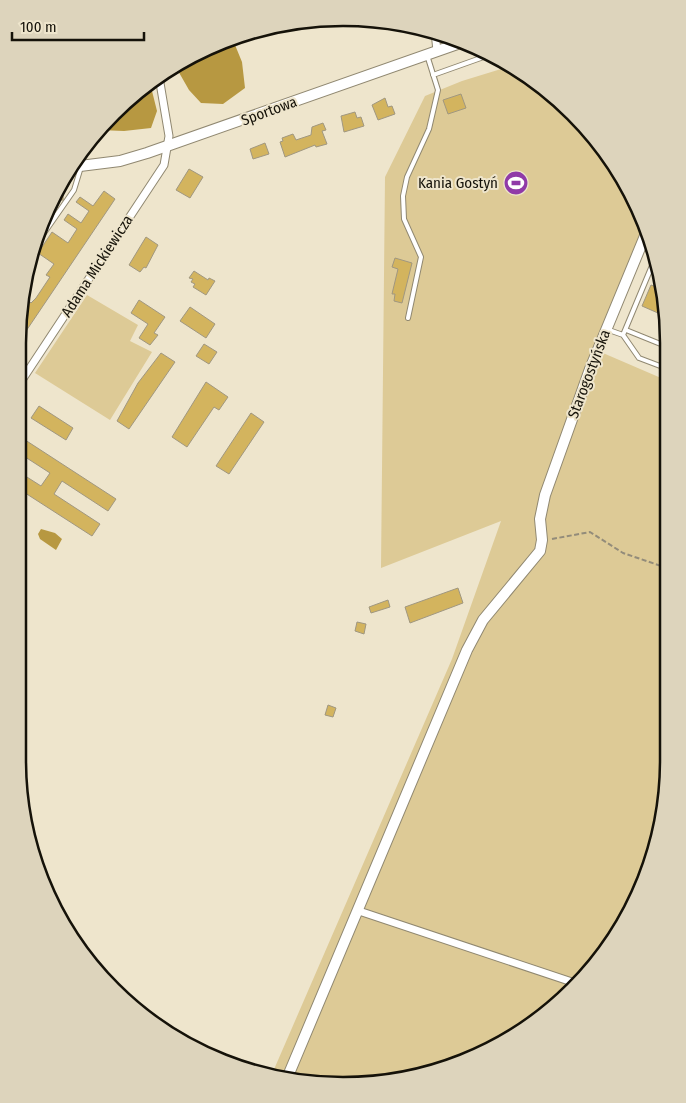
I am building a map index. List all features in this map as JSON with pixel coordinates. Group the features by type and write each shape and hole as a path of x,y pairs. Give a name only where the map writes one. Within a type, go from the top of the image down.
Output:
{"street":[{"path":"432,39 432,53"},
{"name":"Sportowa","path":"80,167 120,161 167,147 452,46"},
{"name":"Adama Mickiewicza","path":"26,374 164,165 169,136 160,85"},
{"name":"Starogostyńska","path":"542,540 540,519 545,494 606,329 644,243"},
{"path":"290,1072 359,911 467,650 483,620 540,551 542,540"},
{"path":"359,911 570,981"}],"lane":[{"path":"408,318 421,257 404,219 402,196 407,177 431,119 438,90 434,75 432,53"},
{"path":"434,75 481,58"},
{"path":"48,227 74,190 76,173"},
{"path":"623,335 651,269"},
{"path":"606,329 623,335 639,358 660,366"},
{"path":"626,330 660,344"}],"path":[{"path":"542,540 590,532 622,553 660,566"}],"shaded area":[{"path":"235,45 242,62 245,88 223,104 201,103 189,90 179,73 203,59"},
{"path":"501,69 552,105 581,134 606,167 627,203 642,238 596,350 660,378 660,760 654,822 636,881 606,936 567,984 519,1023 464,1053 405,1071 343,1077 281,1071 274,1069 452,659 501,521 381,568 385,177 425,96 462,81"},
{"path":"152,91 157,111 151,128 108,130"},
{"path":"87,295 138,325 130,341 152,352 110,420 35,373"},
{"path":"41,529 55,533 62,539 56,550 40,539 38,534"}],"building":[{"path":"461,94 466,108 448,114 443,100"},
{"path":"385,98 388,107 392,106 395,114 378,120 372,105"},
{"path":"355,112 357,118 361,117 364,126 344,132 341,116"},
{"path":"323,123 326,130 322,131 327,144 316,147 315,145 285,157 280,142 283,141 282,138 293,134 296,140 311,135 312,127"},
{"path":"265,143 269,154 253,159 250,149"},
{"path":"189,169 203,177 190,198 176,190"},
{"path":"104,191 115,199 27,330 29,301 31,303 36,298 50,277 46,275 54,264 39,254 41,249 52,232 68,243 77,229 64,220 68,214 81,223 89,211 76,202 80,197 93,206"},
{"path":"146,237 158,245 146,268 144,267 140,272 129,265"},
{"path":"395,258 412,263 402,303 394,301 395,294 392,294 398,269 392,267"},
{"path":"194,271 208,280 209,278 215,281 206,295 193,287 195,284 191,282 193,279 189,278"},
{"path":"651,285 655,286 658,313 642,306"},
{"path":"139,300 165,317 154,333 158,335 150,345 139,338 148,324 131,313"},
{"path":"190,307 215,324 206,338 180,321"},
{"path":"204,344 217,352 209,364 196,356"},
{"path":"161,353 175,362 129,429 117,421 138,383"},
{"path":"206,382 228,397 219,410 214,407 187,447 172,437"},
{"path":"39,406 73,428 66,440 31,418"},
{"path":"251,413 264,422 229,474 216,466"},
{"path":"26,441 116,499 108,511 62,481 54,494 100,524 92,536 26,494 26,476 41,486 50,473 26,458"},
{"path":"458,588 463,603 410,623 405,607"},
{"path":"388,600 390,607 371,613 369,607"},
{"path":"357,622 366,624 364,634 355,631"},
{"path":"328,705 336,708 333,717 325,715"}],"place":[{"name":"Kania Gostyń","path":"516,183"}]}
